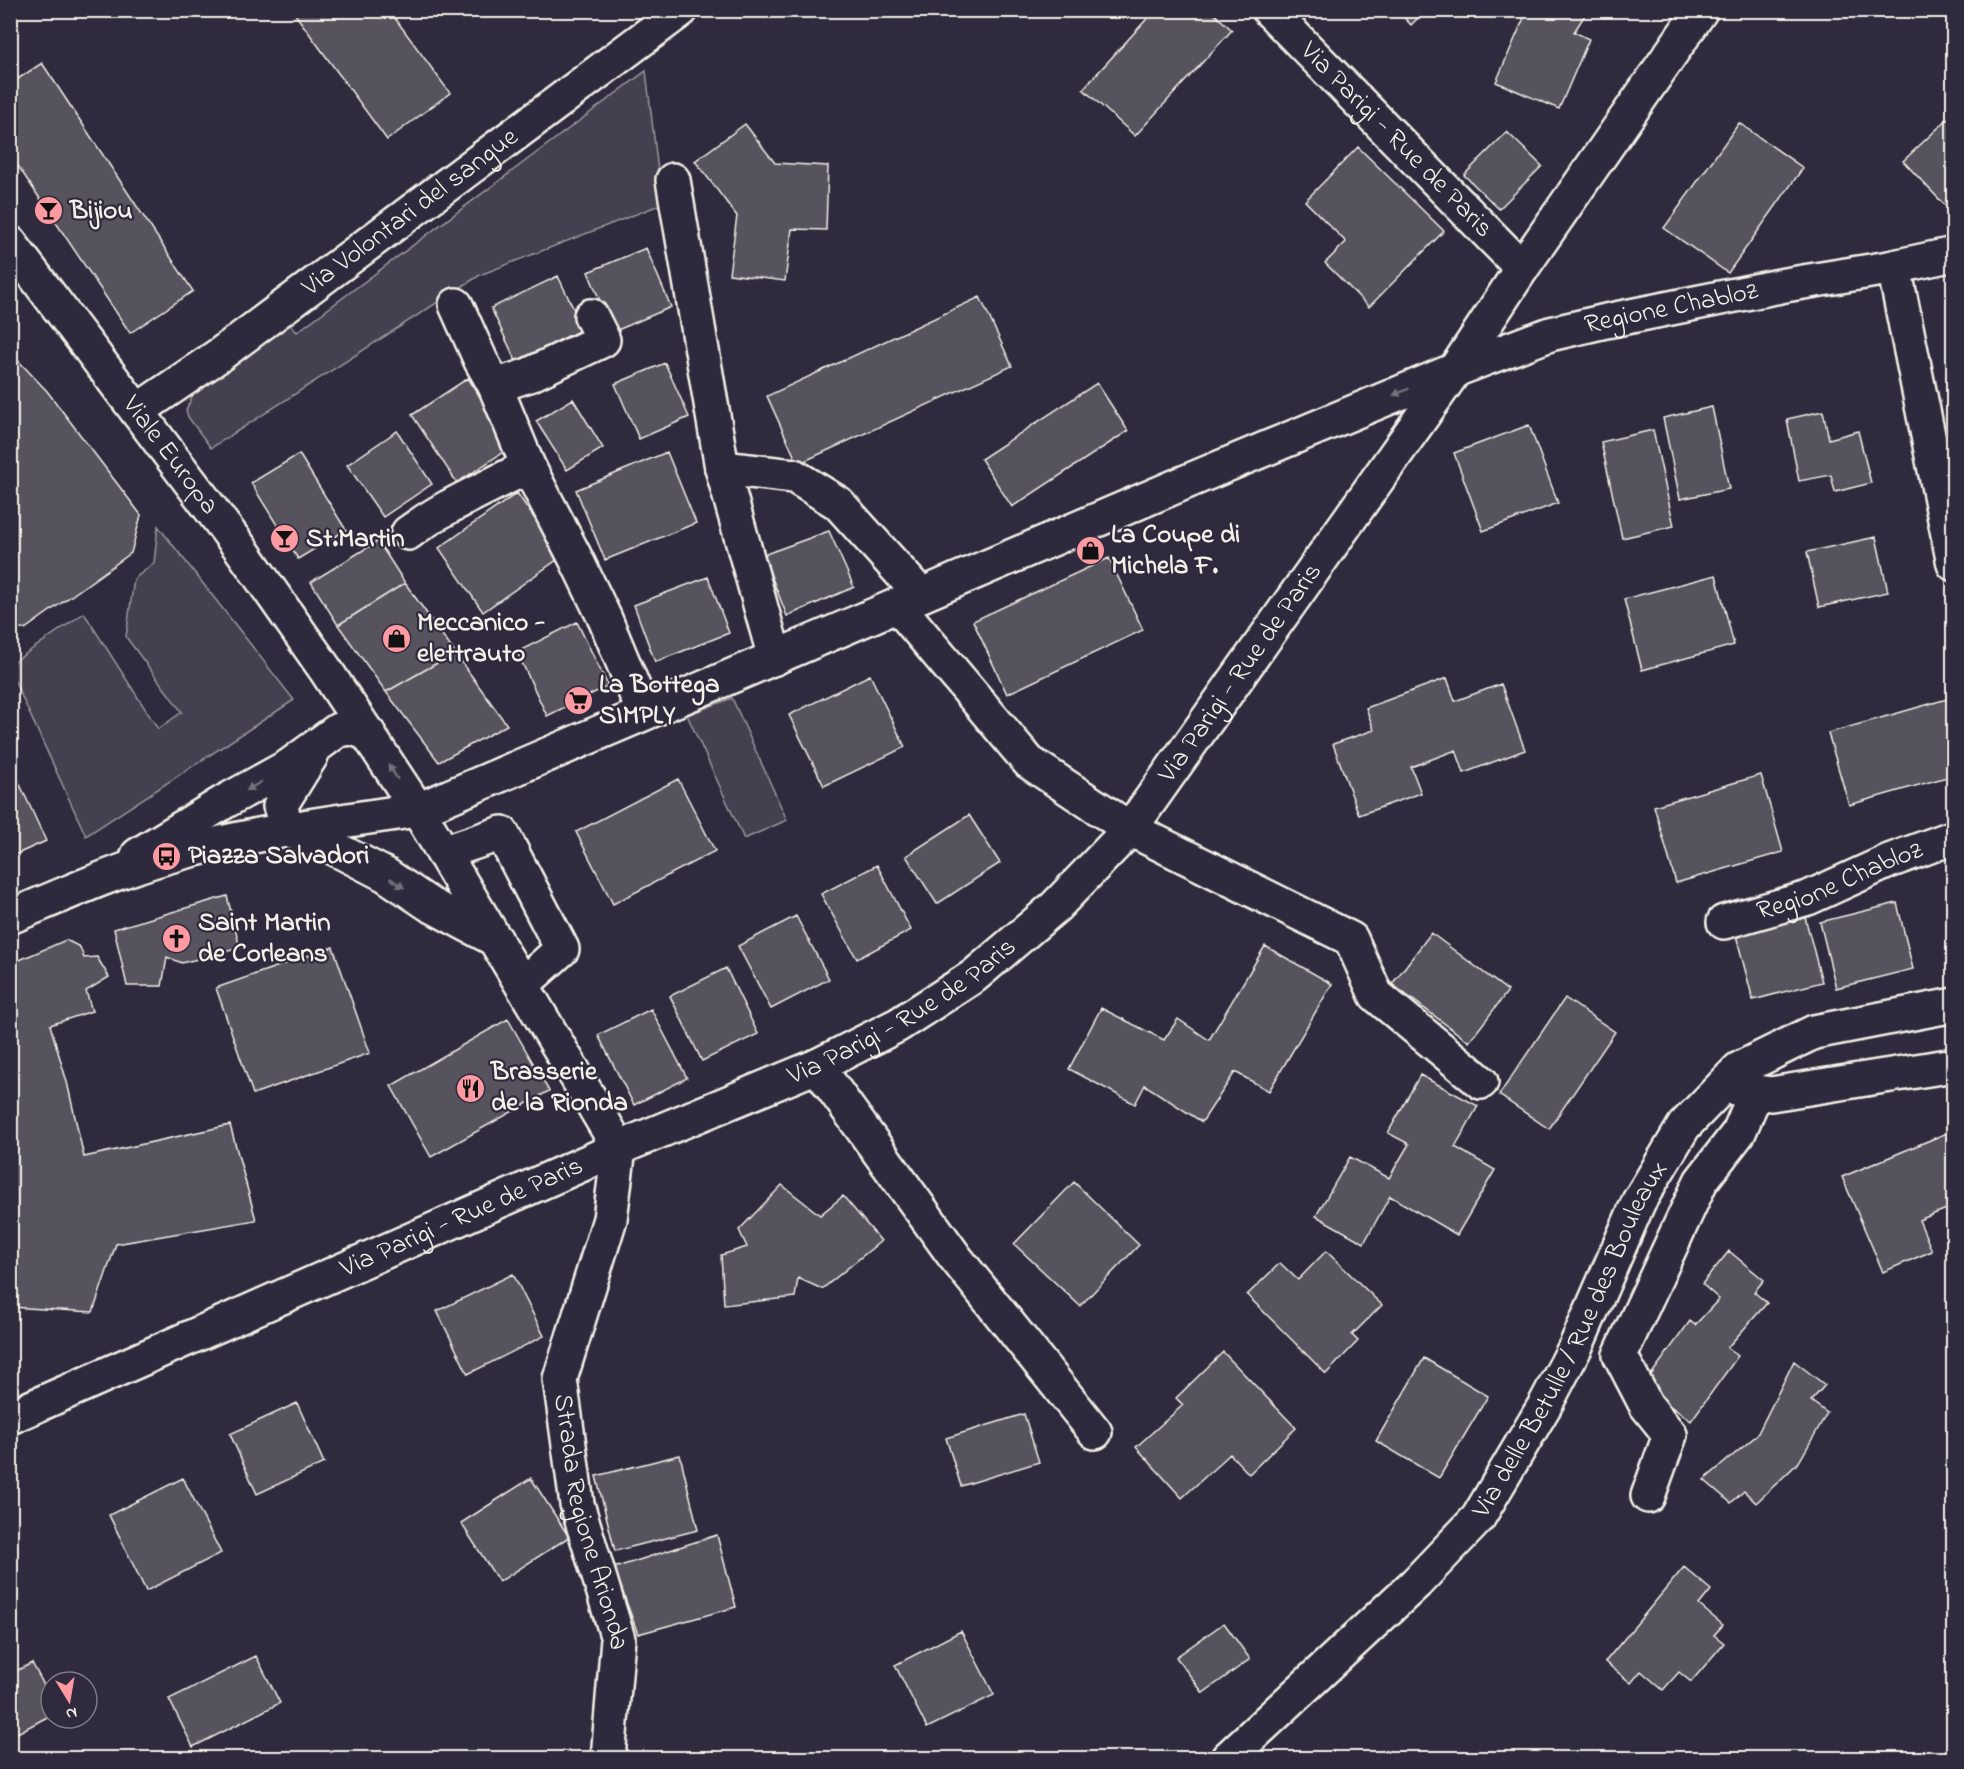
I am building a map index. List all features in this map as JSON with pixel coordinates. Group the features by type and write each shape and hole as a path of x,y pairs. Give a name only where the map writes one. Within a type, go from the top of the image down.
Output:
{"street":[{"name":"Via Volontari del sangue","path":"137,411 218,356 681,10"},
{"name":"Via Parigi - Rue de Paris","path":"1269,10 1522,268"},
{"name":"Via Parigi - Rue de Paris","path":"10,1417 619,1148 817,1066 898,1025 974,976 1056,906 1130,829 1455,370 1522,268 1701,10"},
{"path":"673,180 722,468 775,658"},
{"name":"Viale Europa","path":"10,243 241,549 326,669"},
{"name":"Regione Chabloz","path":"418,810 1200,476 1455,370 1550,334 1785,285 1894,267 1953,254"},
{"path":"1894,267 1953,564"},
{"path":"456,305 481,361 543,478 644,713"},
{"path":"495,386 529,375 603,340 591,316"},
{"path":"722,468 794,476 838,503 1029,762 1130,829 1351,939 1376,995 1481,1082"},
{"path":"408,533 450,505 484,490 543,478"},
{"path":"326,669 418,810 619,1148"},
{"path":"288,830 280,806 327,727 326,669"},
{"path":"104,878 204,814 289,766 338,730 352,728 369,734"},
{"path":"10,917 104,878 167,856 288,830 418,810"},
{"path":"288,830 332,847 386,875 429,904 496,940"},
{"path":"443,853 502,833 562,949 523,984"},
{"name":"Regione Chabloz","path":"1724,922 1808,898 1889,861 1953,837"},
{"name":"Via delle Betulle / Rue des Bouleaux","path":"1228,1758 1416,1583 1479,1518 1545,1405 1576,1346 1639,1202 1684,1126 1739,1069 1814,1032 1953,1005"},
{"path":"1723,1086 1771,1094 1953,1065"},
{"path":"817,1066 955,1257 1095,1432"},
{"path":"1648,1496 1670,1435 1646,1405 1620,1355 1701,1181 1739,1132 1756,1092"},
{"name":"Strada Regione Arionda","path":"608,1758 618,1639 577,1504 560,1379 610,1219 619,1148"}],"shaded area":[{"path":"646,71 662,204 480,275 211,448 188,417 186,410 195,390 287,322 297,332"},
{"path":"158,526 294,700 86,836 11,673 11,664 84,613 158,729 182,712 126,637 134,579 154,563"},
{"path":"732,698 787,820 744,839 687,715"}],"building":[{"path":"292,10 389,10 450,93 387,140"},
{"path":"1155,10 1210,10 1232,30 1135,136 1083,89"},
{"path":"1397,10 1426,10 1411,25"},
{"path":"1541,10 1588,10 1574,32 1589,39 1559,109 1496,82 1527,11 1537,16"},
{"path":"42,63 193,291 130,333 10,154 10,84"},
{"path":"1954,113 1954,215 1903,161"},
{"path":"1739,123 1803,168 1728,273 1664,228"},
{"path":"745,124 775,163 828,166 826,230 792,229 785,281 729,274 737,216 695,161"},
{"path":"1507,132 1542,166 1499,209 1464,175"},
{"path":"1358,147 1444,231 1369,307 1325,263 1346,242 1305,201"},
{"path":"646,248 671,307 613,332 588,272"},
{"path":"558,276 583,329 516,361 491,308"},
{"path":"980,297 1012,366 798,464 767,396"},
{"path":"10,352 47,391 141,515 131,553 25,629 10,629"},
{"path":"665,363 689,417 639,439 615,384"},
{"path":"468,378 512,446 457,483 412,415"},
{"path":"1097,383 1128,431 1012,507 981,459"},
{"path":"573,399 603,448 567,470 536,421"},
{"path":"1712,407 1729,489 1680,499 1663,418"},
{"path":"1823,411 1829,439 1858,431 1871,483 1835,492 1831,475 1799,481 1787,419"},
{"path":"1529,425 1558,503 1483,531 1454,453"},
{"path":"1653,430 1674,526 1622,538 1601,442"},
{"path":"397,431 432,484 383,517 347,465"},
{"path":"667,452 696,523 605,560 576,490"},
{"path":"299,454 346,530 298,559 251,483"},
{"path":"517,493 561,557 483,612 439,548"},
{"path":"829,531 854,587 787,616 763,555"},
{"path":"1876,537 1888,592 1819,607 1807,552"},
{"path":"378,541 405,583 338,625 311,582"},
{"path":"1109,558 1143,630 1007,694 973,621"},
{"path":"1716,575 1734,645 1642,670 1624,599"},
{"path":"708,577 729,633 655,662 634,605"},
{"name":"Meccanico - elettrauto","path":"405,583 455,653 386,692 338,625"},
{"path":"577,622 608,686 547,716 517,652"},
{"path":"455,653 507,725 439,762 386,692"},
{"path":"870,675 905,747 824,786 789,715"},
{"path":"1447,678 1455,701 1501,684 1525,750 1464,773 1456,750 1411,767 1421,793 1359,815 1333,744 1374,730 1366,708"},
{"path":"1954,697 1954,775 1849,805 1828,733"},
{"path":"1761,775 1783,852 1676,883 1654,806"},
{"path":"17,778 46,841 10,857 10,781"},
{"path":"678,779 715,851 613,904 576,832"},
{"path":"969,815 1000,863 937,904 906,856"},
{"path":"877,865 911,930 857,959 821,894"},
{"name":"Saint Martin de Corleans","path":"227,896 240,948 182,963 167,957 162,986 127,986 114,929"},
{"path":"1897,903 1913,969 1836,988 1820,922"},
{"path":"796,916 829,979 771,1009 738,946"},
{"path":"1805,917 1822,982 1753,1000 1736,935"},
{"path":"1431,933 1508,991 1469,1042 1392,984"},
{"path":"66,940 80,947 84,958 97,957 109,977 86,991 92,1011 50,1025 67,1082 84,1157 230,1125 256,1220 116,1244 93,1312 10,1307 10,964"},
{"path":"1265,946 1332,984 1269,1091 1235,1072 1202,1122 1145,1085 1135,1104 1069,1069 1101,1008 1164,1040 1178,1019 1209,1040"},
{"path":"333,947 370,1053 253,1094 216,988"},
{"path":"726,968 758,1034 702,1061 670,996"},
{"path":"1565,998 1615,1032 1549,1129 1499,1095"},
{"path":"651,1009 687,1078 634,1105 598,1035"},
{"name":"Brasserie de la Rionda","path":"508,1019 549,1091 431,1157 391,1086"},
{"path":"1420,1075 1478,1106 1455,1147 1495,1170 1457,1235 1390,1196 1364,1243 1316,1216 1350,1157 1389,1178 1409,1144 1388,1133"},
{"path":"1954,1130 1954,1206 1919,1220 1932,1251 1883,1272 1842,1177"},
{"path":"1074,1182 1139,1245 1080,1306 1014,1244"},
{"path":"782,1185 820,1215 843,1196 881,1241 822,1289 798,1278 795,1297 724,1305 721,1255 747,1247 739,1230"},
{"path":"1326,1251 1382,1305 1352,1335 1358,1341 1326,1374 1247,1295 1280,1263 1298,1280"},
{"path":"1729,1251 1764,1280 1754,1292 1767,1303 1727,1348 1738,1356 1691,1421 1643,1386 1690,1321 1695,1325 1719,1299 1702,1284"},
{"path":"513,1274 544,1336 468,1374 437,1311"},
{"path":"1223,1352 1296,1428 1249,1474 1230,1454 1182,1498 1136,1447 1183,1405 1176,1398"},
{"path":"1424,1358 1488,1396 1439,1478 1376,1441"},
{"path":"1794,1361 1825,1385 1811,1401 1827,1413 1799,1462 1756,1503 1744,1491 1731,1503 1704,1480 1757,1435"},
{"path":"297,1403 324,1463 257,1494 230,1434"},
{"path":"1024,1414 1039,1462 961,1486 946,1438"},
{"path":"680,1455 698,1530 615,1551 596,1476"},
{"path":"183,1478 221,1553 146,1591 109,1515"},
{"path":"531,1478 569,1537 499,1582 461,1523"},
{"path":"717,1535 736,1607 638,1634 614,1568"},
{"path":"1684,1567 1711,1590 1699,1605 1723,1625 1714,1635 1724,1643 1691,1682 1679,1672 1663,1690 1641,1671 1631,1683 1605,1662"},
{"path":"1224,1623 1250,1659 1203,1693 1176,1657"},
{"path":"961,1631 994,1695 927,1728 895,1665"},
{"path":"256,1656 280,1703 193,1747 169,1699"},
{"path":"32,1663 39,1676 39,1721 10,1737 10,1674"}],"place":[{"name":"Bijiou","path":"49,211"},
{"name":"St.Martin","path":"285,539"},
{"name":"La Coupe di Michela F.","path":"1090,551"},
{"name":"Meccanico - elettrauto","path":"396,639"},
{"name":"La Bottega SIMPLY","path":"578,701"},
{"name":"Piazza Salvadori","path":"167,856"},
{"name":"Saint Martin de Corleans","path":"177,939"},
{"name":"Brasserie de la Rionda","path":"470,1088"}]}
